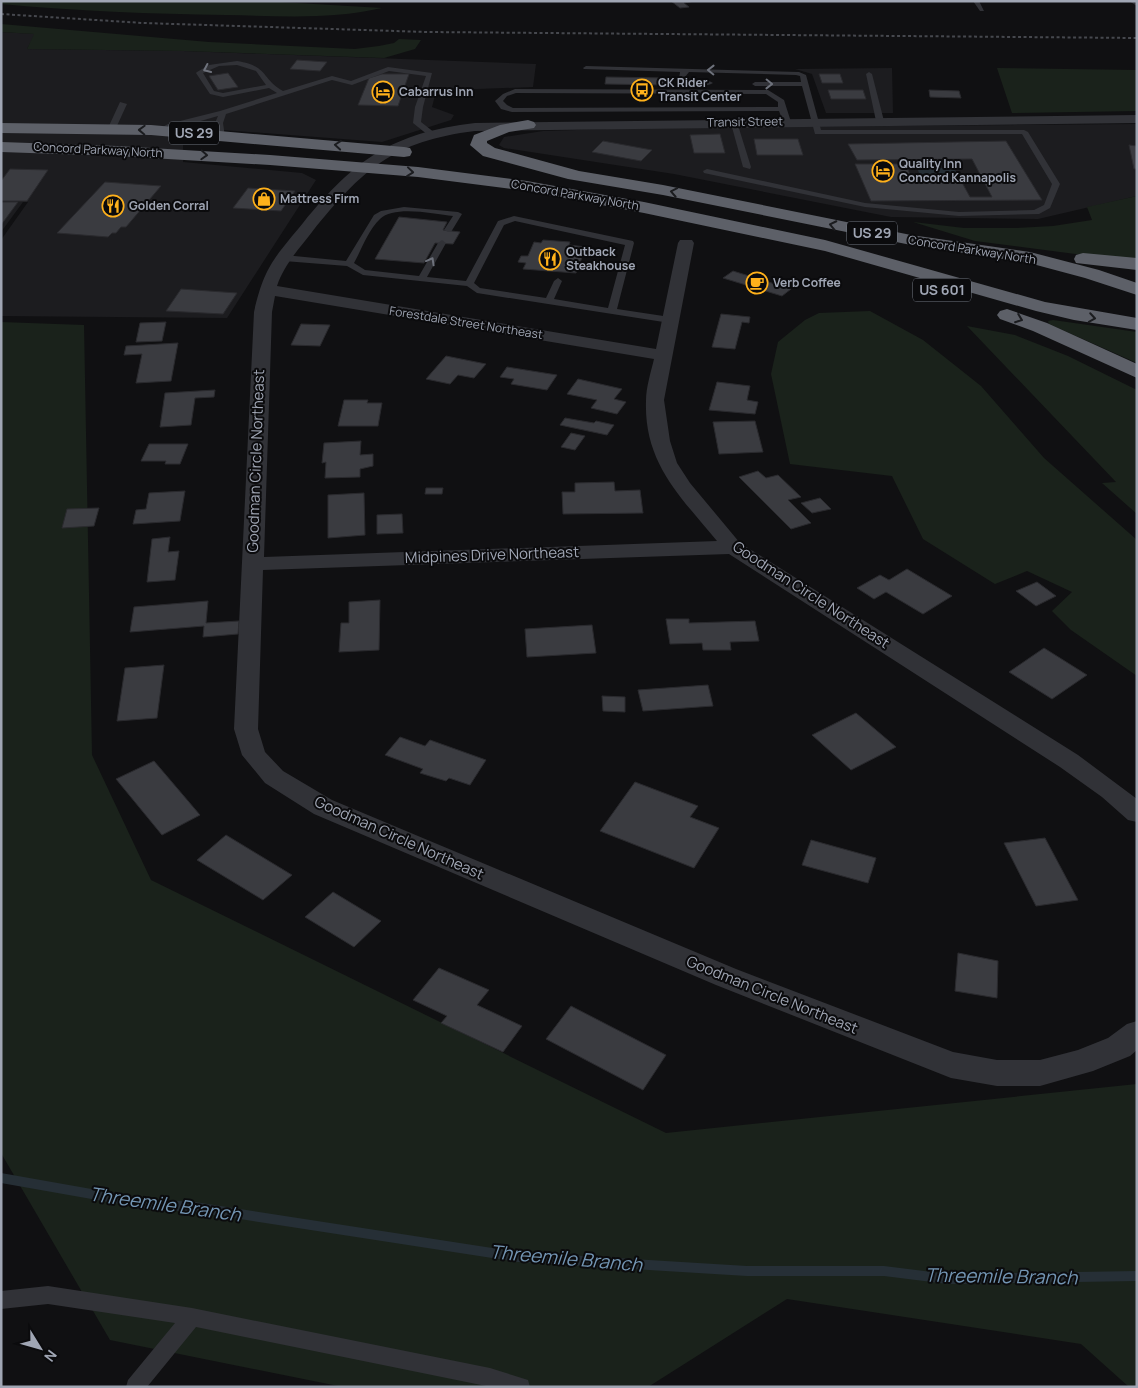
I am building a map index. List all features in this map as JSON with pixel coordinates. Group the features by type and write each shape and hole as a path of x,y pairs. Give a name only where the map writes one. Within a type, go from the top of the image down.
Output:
{"highway":[{"path":"528,125 490,133 480,138 478,145 489,152 579,176"},
{"name":"Concord Parkway North","path":"1,128 112,128 162,131 222,135 423,155"},
{"name":"Concord Parkway North","path":"1,146 184,154 362,167 525,186 618,202 863,255 1022,303 1058,312 1137,324"},
{"name":"Concord Parkway North","path":"469,160 689,195 911,240 974,249 1063,266 1137,289"},
{"name":"US 601","path":"740,228 862,263 959,296 1040,327 1137,372"},
{"path":"974,249 1137,264"}],"street":[{"name":"Transit Street","path":"362,167 387,151 431,133 462,128 528,125 732,122 785,116 814,122 1137,119"},
{"name":"Goodman Circle Northeast","path":"362,167 323,207 276,269 262,312 246,729 254,754 274,777 323,807 726,977 951,1065 997,1073 1040,1073 1082,1062 1119,1046 1137,1033"},
{"name":"Goodman Circle Northeast","path":"686,243 655,400 660,441 667,463 684,488 733,547 1068,761 1111,791 1137,813"},
{"name":"Forestdale Street Northeast","path":"268,290 663,354"},
{"name":"Midpines Drive Northeast","path":"252,564 733,547"}],"lane":[{"path":"976,1 982,10"},
{"path":"1132,1 1137,4"},
{"path":"270,86 223,95 212,93 199,73 202,69 214,65 249,65 259,70 270,86 283,94"},
{"path":"586,68 791,72 803,75 818,132 1024,132 1056,184 1048,206 1036,212 959,214 840,201 707,171"},
{"path":"162,131 170,126 223,113 332,78 352,83 388,69 430,74 419,108 417,123 431,133"},
{"path":"689,70 683,73 681,78 685,81 723,84"},
{"path":"869,74 880,121"},
{"path":"732,84 805,84"},
{"path":"515,91 768,92 782,101 785,116 512,110 504,107 499,101 505,95 515,91"},
{"path":"234,93 253,103"},
{"path":"112,128 123,104"},
{"path":"222,135 219,124 223,113"},
{"path":"732,122 747,167"},
{"path":"349,264 378,216 387,211 458,214 448,230"},
{"path":"469,284 500,223 514,218 630,242 612,310"},
{"path":"421,280 442,243"},
{"path":"284,258 349,264 363,272 469,284 477,290 670,320"},
{"path":"549,301 558,281"},
{"path":"1,1300 48,1295 192,1317 490,1377 522,1387"},
{"path":"135,1387 192,1317"}],"shaded area":[{"path":"1,1 263,1 382,8 323,16 170,14 1,4"},
{"path":"1,24 209,42 355,49 394,43 399,39 421,40 415,49 384,58 184,51 27,49 34,34 1,32"},
{"path":"1,32 35,34 27,49 184,51 536,64 533,87 437,88 432,107 454,115 451,120 382,142 183,127 183,162 302,173 316,180 227,318 1,316 1,240 28,202 23,202 1,232"},
{"path":"892,68 893,113 826,113 812,74 795,69"},
{"path":"997,68 1137,70 1137,111 1012,113"},
{"path":"1137,124 1137,196 1038,219 891,217 674,174 504,148 499,145 504,137 543,131 643,128"},
{"path":"917,168 954,168 958,175 920,175"},
{"path":"1137,196 1137,262 975,241 913,222 964,228 1053,226 1092,220 1087,207"},
{"path":"870,311 923,340 981,386 1044,458 1137,540 1137,676 1071,630 1052,611 1072,592 1027,571 995,584 923,539 892,476 790,464 771,374 778,342 805,320 819,313"},
{"path":"1053,320 1137,332 1137,363 1049,324 1048,321"},
{"path":"1,322 84,325 92,755 151,880 666,1133 1137,1084 1137,1387 1129,1387 1081,1344 787,1299 648,1387 343,1387 110,1340 1,1153"},
{"path":"967,326 1015,335 1068,356 1137,390 1137,514 1102,483 1116,482"}],"building":[{"path":"671,1 695,1 684,3 689,7 680,8"},
{"path":"297,60 327,62 320,71 290,69"},
{"path":"228,73 238,87 218,90 209,76"},
{"name":"Cabarrus Inn","path":"382,74 409,74 398,106 358,105 369,78"},
{"path":"819,74 840,74 843,83 822,83"},
{"path":"606,77 666,78 665,85 605,84"},
{"path":"828,90 863,90 866,99 831,99"},
{"path":"929,90 959,91 961,98 930,97"},
{"path":"720,134 725,153 694,153 690,135"},
{"path":"754,139 798,139 803,155 757,155"},
{"path":"603,141 652,150 641,161 592,152"},
{"name":"Quality Inn Concord Kannapolis","path":"1006,141 1042,200 871,201 855,164 906,164 911,178 959,177 970,197 992,197 972,159 857,160 848,144"},
{"path":"1129,145 1137,146 1137,169 1134,169"},
{"path":"10,169 48,170 27,201 1,201 1,181"},
{"name":"Golden Corral","path":"105,182 161,186 126,227 121,227 116,233 112,233 108,237 57,233"},
{"name":"Mattress Firm","path":"248,188 295,191 281,211 233,208"},
{"path":"1,202 18,202 1,225"},
{"path":"399,217 447,222 443,230 460,232 453,244 435,243 424,263 375,259"},
{"name":"Outback Steakhouse","path":"543,240 570,242 569,245 586,247 576,273 523,269 526,263 518,262 521,256 528,256 534,242 541,243"},
{"name":"Verb Coffee","path":"733,271 791,289 782,296 723,278"},
{"path":"181,289 237,293 223,314 166,311"},
{"path":"721,314 750,317 749,323 742,322 735,349 712,347"},
{"path":"166,322 162,341 136,342 140,323"},
{"path":"301,324 330,325 320,346 291,345"},
{"path":"178,343 171,381 136,383 142,354 124,355 126,346"},
{"path":"446,356 486,364 474,378 458,375 450,384 426,379"},
{"path":"507,367 557,375 547,390 511,384 514,379 500,377"},
{"path":"578,379 622,389 614,399 626,402 617,414 591,408 597,400 567,394"},
{"path":"717,382 750,386 747,400 758,402 755,414 709,410"},
{"path":"215,390 214,397 195,398 191,425 160,427 165,393"},
{"path":"344,400 368,400 367,403 382,403 378,426 338,426"},
{"path":"565,418 614,425 607,435 560,425"},
{"path":"755,421 763,452 719,454 713,422"},
{"path":"571,433 585,436 575,450 561,447"},
{"path":"361,441 360,455 373,454 373,466 360,469 360,477 325,478 326,462 322,463 324,443"},
{"path":"149,444 188,444 180,464 165,464 166,461 141,461"},
{"path":"758,471 766,478 778,475 801,497 788,500 811,523 791,529 739,477"},
{"path":"614,482 615,491 640,490 643,513 563,514 562,492 575,492 575,483"},
{"path":"426,488 443,488 442,494 425,494"},
{"path":"185,491 180,521 133,524 136,510 146,509 149,493"},
{"path":"364,493 365,535 328,538 328,495"},
{"path":"820,498 831,509 812,513 801,503"},
{"path":"99,508 94,526 62,528 67,509"},
{"path":"402,514 403,533 377,534 377,515"},
{"path":"170,537 168,552 179,551 175,580 147,582 152,539"},
{"path":"907,569 952,596 923,614 886,592 874,599 857,588 880,575 889,580"},
{"path":"1037,582 1056,596 1036,606 1016,591"},
{"path":"380,600 379,650 339,652 341,623 349,623 349,602"},
{"path":"208,601 206,623 239,621 238,634 203,637 204,626 130,632 134,607"},
{"path":"666,619 689,619 689,623 755,621 759,641 730,642 731,650 703,650 702,643 670,644"},
{"path":"592,625 596,653 527,657 525,629"},
{"path":"1044,648 1087,675 1052,699 1009,672"},
{"path":"164,665 157,718 117,721 125,668"},
{"path":"708,685 713,706 643,711 638,690"},
{"path":"602,696 625,697 625,712 603,711"},
{"path":"856,713 896,747 851,770 812,735"},
{"path":"400,737 425,746 430,740 486,760 470,785 449,778 446,781 420,773 423,769 385,755"},
{"path":"154,761 200,815 162,835 116,779"},
{"path":"635,782 698,806 690,817 719,828 694,868 600,831"},
{"path":"226,835 292,875 263,900 197,860"},
{"path":"1045,838 1078,900 1036,906 1004,843"},
{"path":"811,840 876,858 868,883 802,865"},
{"path":"333,892 381,921 354,947 305,917"},
{"path":"958,953 998,961 997,998 955,991"},
{"path":"439,968 489,990 477,1005 522,1026 503,1052 441,1023 447,1016 413,1000"},
{"path":"571,1006 666,1055 643,1090 546,1039"}],"waterway":[{"name":"Threemile Branch","path":"1,1178 148,1204 195,1207 518,1257 747,1271 884,1271 948,1279 1137,1276"}],"railway":[{"path":"1,14 143,23 427,32 1137,38"}],"place":[{"name":"CK Rider Transit Center","path":"642,90"},
{"name":"Cabarrus Inn","path":"383,92"},
{"name":"Quality Inn Concord Kannapolis","path":"883,171"},
{"name":"Mattress Firm","path":"264,199"},
{"name":"Golden Corral","path":"113,206"},
{"name":"Outback Steakhouse","path":"550,259"},
{"name":"Verb Coffee","path":"757,283"}]}
